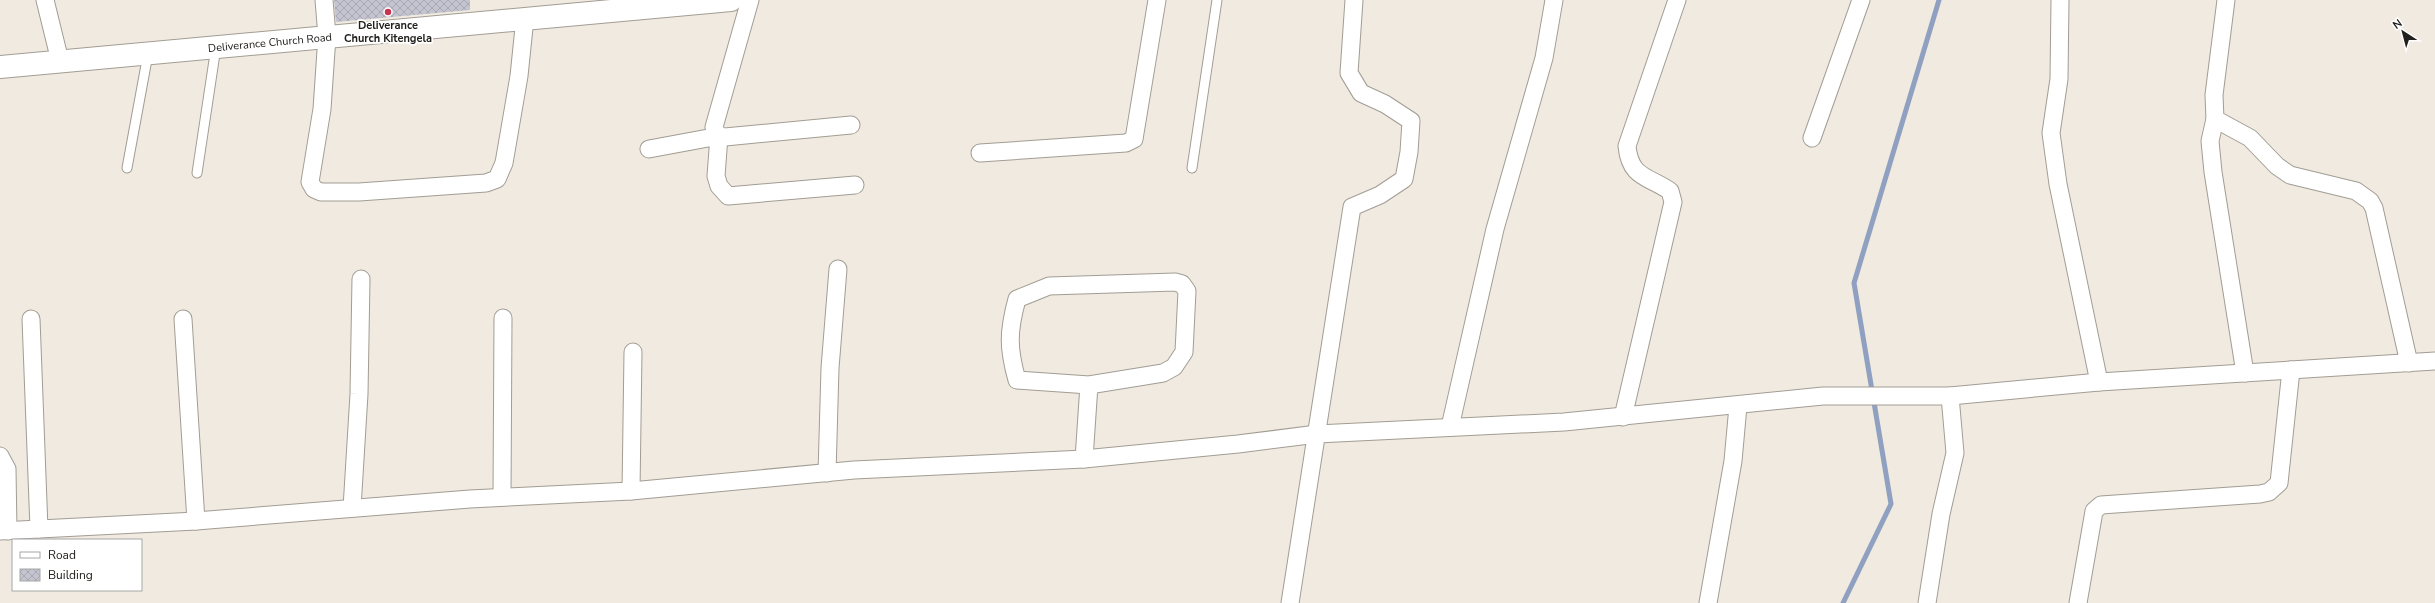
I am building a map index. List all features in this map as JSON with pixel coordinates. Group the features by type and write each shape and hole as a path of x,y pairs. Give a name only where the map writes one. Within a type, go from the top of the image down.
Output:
{"street":[{"path":"45,0 60,61"},
{"path":"324,0 327,36 322,109 310,174 310,182 314,189 322,192 359,192 486,182 497,179 504,163 519,76 525,18"},
{"name":"Deliverance Church Road","path":"0,67 525,18 653,4 731,0"},
{"path":"750,0 714,127 719,136 716,176 718,186 728,196 855,185"},
{"path":"980,153 1126,143 1134,139 1157,0"},
{"path":"1290,603 1352,207 1380,195 1404,179 1409,152 1411,121 1385,104 1361,93 1349,73 1354,0"},
{"path":"1450,427 1495,229 1544,58 1554,0"},
{"path":"1623,417 1673,202 1670,191 1641,176 1633,168 1628,159 1627,146 1677,0"},
{"path":"1812,138 1861,0"},
{"path":"2060,0 2059,79 2051,133 2063,206 2099,382"},
{"path":"2226,0 2214,95 2215,119 2210,141 2213,172 2245,373"},
{"path":"2215,119 2250,138 2271,160 2290,175 2356,191 2370,201 2374,208 2409,362"},
{"path":"649,148 719,136 725,137 851,125"},
{"path":"827,472 830,368 838,270"},
{"path":"352,508 359,394 361,279"},
{"path":"1175,282 1182,284 1187,291 1184,352 1180,361 1163,373 1089,385 1018,380 1011,357 1010,327 1017,299 1049,286 1175,282"},
{"path":"502,497 503,318"},
{"path":"31,319 39,530"},
{"path":"183,319 196,521"},
{"path":"631,491 632,352"},
{"path":"0,456 7,469 4,531 39,530 196,521 502,497 631,491 827,472 1084,458 1238,444 1317,434 1564,422 1738,406 1823,396 1950,396 2099,382 2435,361"},
{"path":"2078,603 2094,511 2101,505 2260,494 2275,488 2279,483 2291,370"},
{"path":"1084,458 1089,385"},
{"path":"1927,603 1941,514 1955,453 1950,396"},
{"path":"1708,603 1732,461 1738,406"}],"lane":[{"path":"1192,168 1217,0"},
{"path":"197,173 216,46"},
{"path":"127,168 148,54"}],"building":[{"name":"Deliverance Church Kitengela","path":"334,0 470,0 470,10 336,22"}],"waterway":[{"path":"1843,603 1891,504 1854,283 1939,0"}],"place":[{"name":"Deliverance Church Kitengela","path":"388,12"}]}
